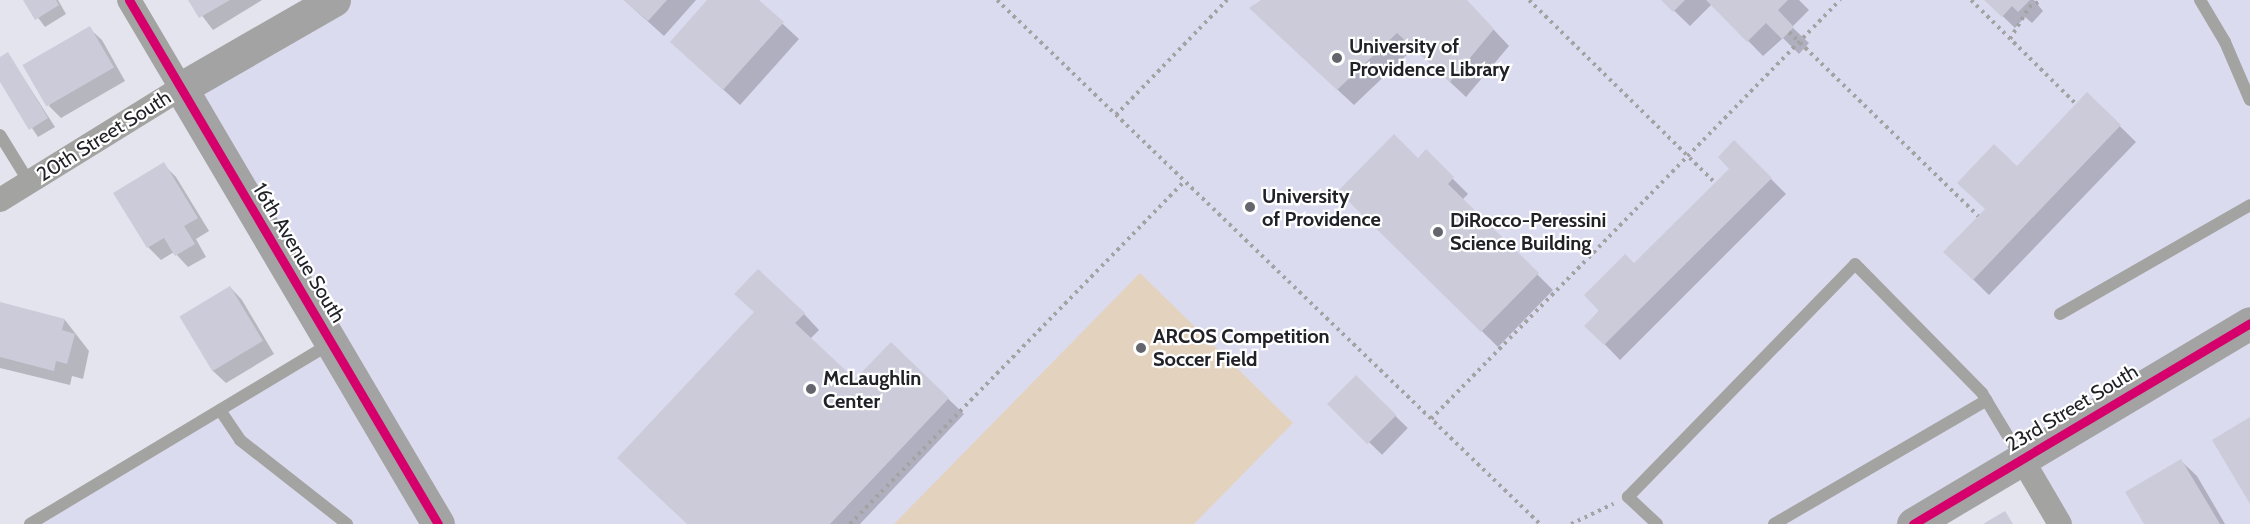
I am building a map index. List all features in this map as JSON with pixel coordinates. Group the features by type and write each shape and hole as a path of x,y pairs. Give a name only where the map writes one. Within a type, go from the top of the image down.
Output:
{"street":[{"name":"16th Avenue South","path":"129,0 438,524"},
{"name":"20th Street South","path":"0,200 181,88 334,0"},
{"name":"23rd Street South","path":"1913,524 2250,323"},
{"path":"2022,459 2060,524"}],"lane":[{"path":"2200,0 2225,42 2250,100"},
{"path":"0,135 28,182"},
{"path":"2060,314 2250,205"},
{"path":"1657,524 1628,497 1855,264 1987,400 2022,459"},
{"path":"30,524 331,344"},
{"path":"1774,524 1987,400"},
{"path":"220,410 240,440 347,524"}],"path":[{"path":"997,0 1539,524"},
{"path":"1116,115 1227,0"},
{"path":"1529,0 1715,183"},
{"path":"1431,419 1840,0"},
{"path":"1971,0 2076,104"},
{"path":"2010,39 2029,7 2042,0"},
{"path":"1789,32 1978,216"},
{"path":"850,524 1185,181"},
{"path":"1571,524 1628,497"}],"shaded area":[{"name":"University of Providence","path":"330,0 2250,0 2250,524 2060,524 2022,460 1913,524 30,524 331,344 181,88"},
{"name":"ARCOS Competition Soccer Field","path":"1140,273 1293,423 1194,524 894,524"}],"building":[{"path":"23,0 56,0 59,5 35,20"},
{"path":"188,0 230,0 199,18"},
{"path":"624,0 667,0 648,21"},
{"path":"707,0 759,0 784,22 723,90 670,42"},
{"name":"University of Providence Library","path":"1261,0 1467,0 1494,29 1450,82 1397,33 1337,90 1249,8"},
{"path":"1661,0 1685,0 1673,12"},
{"path":"1706,0 1788,0 1778,10 1794,27 1782,39 1766,23 1747,42"},
{"path":"1984,0 2030,0 2018,12 2012,6 2002,17"},
{"path":"90,26 114,68 46,107 22,65"},
{"path":"8,52 48,118 29,130 0,82 0,57"},
{"path":"2087,92 2121,125 1973,280 1943,252 1985,209 1957,183 1994,144 2017,166"},
{"name":"DiRocco-Peressini Science Building","path":"1394,134 1418,158 1426,149 1454,177 1448,184 1539,273 1481,332 1338,191"},
{"path":"1734,140 1772,178 1604,345 1584,326 1599,311 1584,295 1625,254 1634,263 1729,169 1718,157"},
{"path":"164,162 198,218 184,226 195,244 175,256 164,238 147,248 113,193"},
{"name":"McLaughlin Center","path":"758,269 805,313 795,323 855,379 891,342 949,398 830,524 687,524 617,458 754,312 734,294"},
{"path":"230,286 263,341 212,371 179,316"},
{"path":"0,302 65,319 62,330 75,334 67,364 56,361 54,371 0,357"},
{"path":"1356,375 1396,415 1367,444 1327,404"},
{"path":"2250,417 2250,504 2212,440"},
{"path":"2181,459 2220,524 2144,524 2125,492"},
{"path":"2005,511 2013,524 1983,524"}],"cycle path":[{"path":"129,0 438,524"},
{"path":"1913,524 2250,323"}],"place":[{"name":"University of Providence Library","path":"1337,58"},
{"name":"University of Providence","path":"1250,207"},
{"name":"DiRocco-Peressini Science Building","path":"1438,232"},
{"name":"ARCOS Competition Soccer Field","path":"1141,348"},
{"name":"McLaughlin Center","path":"811,389"}]}
